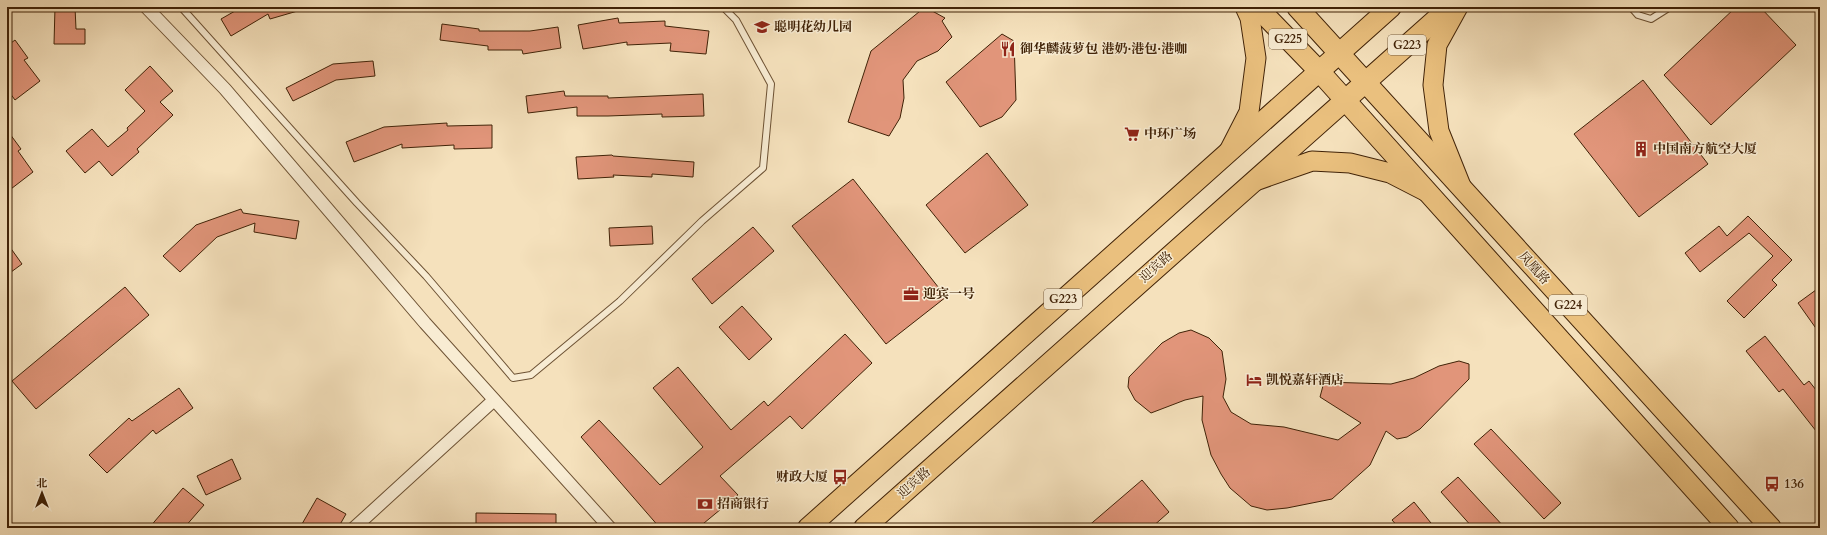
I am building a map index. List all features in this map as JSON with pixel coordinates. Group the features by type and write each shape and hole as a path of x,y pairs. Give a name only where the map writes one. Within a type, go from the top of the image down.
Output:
{"highway":[{"name":"G225","path":"1257,7 1319,71"},
{"name":"凤凰路","path":"1297,7 1771,528"},
{"name":"G223","path":"808,528 1391,7"},
{"name":"迎宾路","path":"864,528 1450,7"},
{"name":"G224","path":"1319,71 1729,528"}],"main road":[{"path":"1229,151 1249,112 1256,58 1250,18 1245,7"},
{"path":"1458,7 1437,45 1433,85 1439,131 1462,189"},
{"path":"1253,181 1312,162 1350,163 1390,173 1428,193"}],"street":[{"path":"146,7 225,89 425,323 610,528"},
{"path":"354,528 494,400"}],"lane":[{"path":"181,7 331,174 426,276 513,378 531,375 620,302 702,221 762,168 771,84 736,20 723,7"},
{"path":"1631,7 1638,15 1651,19 1670,7"}],"building":[{"path":"55,7 75,7 76,29 85,29 85,44 54,44"},
{"path":"242,7 301,7 301,10 270,19 268,14 231,36 221,19"},
{"path":"925,7 945,18 942,21 952,37 938,51 917,61 903,80 904,98 900,118 889,136 848,122 871,51"},
{"path":"1736,7 1760,7 1796,45 1711,125 1664,75"},
{"path":"618,18 619,23 665,21 665,26 709,31 706,54 670,51 671,43 627,45 627,42 583,49 578,25"},
{"path":"442,24 479,29 479,31 530,31 558,27 561,48 523,54 522,50 488,50 488,46 440,40"},
{"path":"1002,34 1014,41 1016,100 1002,117 980,127 946,82"},
{"path":"15,40 28,58 24,60 40,81 15,100 7,89 7,46"},
{"path":"373,61 375,76 336,80 293,101 286,88 333,64"},
{"path":"150,66 173,91 160,102 173,115 137,149 139,152 112,176 99,161 85,173 66,151 92,129 108,147 128,130 127,128 145,111 125,90"},
{"name":"中国南方航空大厦","path":"1643,80 1708,164 1639,217 1574,134"},
{"path":"564,91 565,96 608,96 608,98 703,94 704,116 662,117 662,114 577,116 577,107 528,113 526,96"},
{"path":"447,123 447,126 492,125 492,148 454,149 454,145 402,148 402,144 354,162 346,142 384,127"},
{"path":"7,130 21,149 18,151 33,172 7,192"},
{"path":"987,153 1028,205 965,253 926,205"},
{"path":"612,155 694,162 693,177 652,174 652,177 613,175 614,177 578,179 576,157"},
{"path":"853,179 946,297 886,344 792,226"},
{"path":"241,209 243,213 299,221 296,239 254,232 255,223 217,237 180,272 163,256 196,225"},
{"path":"1748,216 1792,260 1772,280 1777,285 1744,318 1727,301 1773,256 1749,233 1700,272 1685,253 1719,226 1727,236"},
{"path":"652,226 653,244 610,246 609,228"},
{"path":"753,227 774,251 712,304 692,279"},
{"path":"7,243 22,264 7,275"},
{"path":"125,287 149,315 36,409 12,381"},
{"path":"1820,287 1820,334 1798,303"},
{"path":"742,306 772,339 749,360 719,327"},
{"path":"1191,330 1209,338 1222,351 1226,379 1223,397 1231,412 1251,424 1284,427 1338,440 1361,423 1320,397 1324,382 1391,384 1414,378 1439,366 1459,361 1469,364 1469,379 1420,429 1407,437 1397,439 1386,431 1370,465 1332,499 1287,508 1267,510 1251,506 1230,488 1221,474 1211,455 1202,420 1203,396 1185,400 1151,413 1135,400 1128,387 1129,377 1162,343 1179,333"},
{"path":"845,334 872,363 802,429 790,416 720,476 738,495 698,528 660,528 581,437 599,420 660,485 703,447 653,388 678,367 731,430 764,401 768,406"},
{"path":"1765,336 1804,385 1809,381 1820,395 1820,436 1783,389 1779,392 1746,351"},
{"path":"179,388 193,408 156,434 153,430 107,473 89,455 129,418 132,421"},
{"path":"1491,429 1561,503 1544,519 1474,444"},
{"path":"232,459 241,479 206,495 197,476"},
{"path":"1458,477 1505,528 1473,528 1441,492"},
{"path":"1142,480 1169,512 1151,528 1086,528"},
{"path":"183,488 204,505 184,528 149,528"},
{"path":"317,498 346,514 338,528 309,528 302,524"},
{"path":"1414,502 1435,528 1399,528 1392,520"},
{"path":"476,513 556,514 556,528 476,528"}],"place":[{"name":"聪明花幼儿园","path":"762,27"},
{"name":"御华麟菠萝包 港奶·港包·港咖","path":"1008,49"},
{"name":"中环广场","path":"1132,134"},
{"name":"中国南方航空大厦","path":"1641,149"},
{"name":"迎宾一号","path":"911,294"},
{"name":"凯悦嘉轩酒店","path":"1254,380"},
{"name":"财政大厦","path":"840,477"},
{"name":"136","path":"1772,484"},
{"name":"招商银行","path":"705,504"}]}
